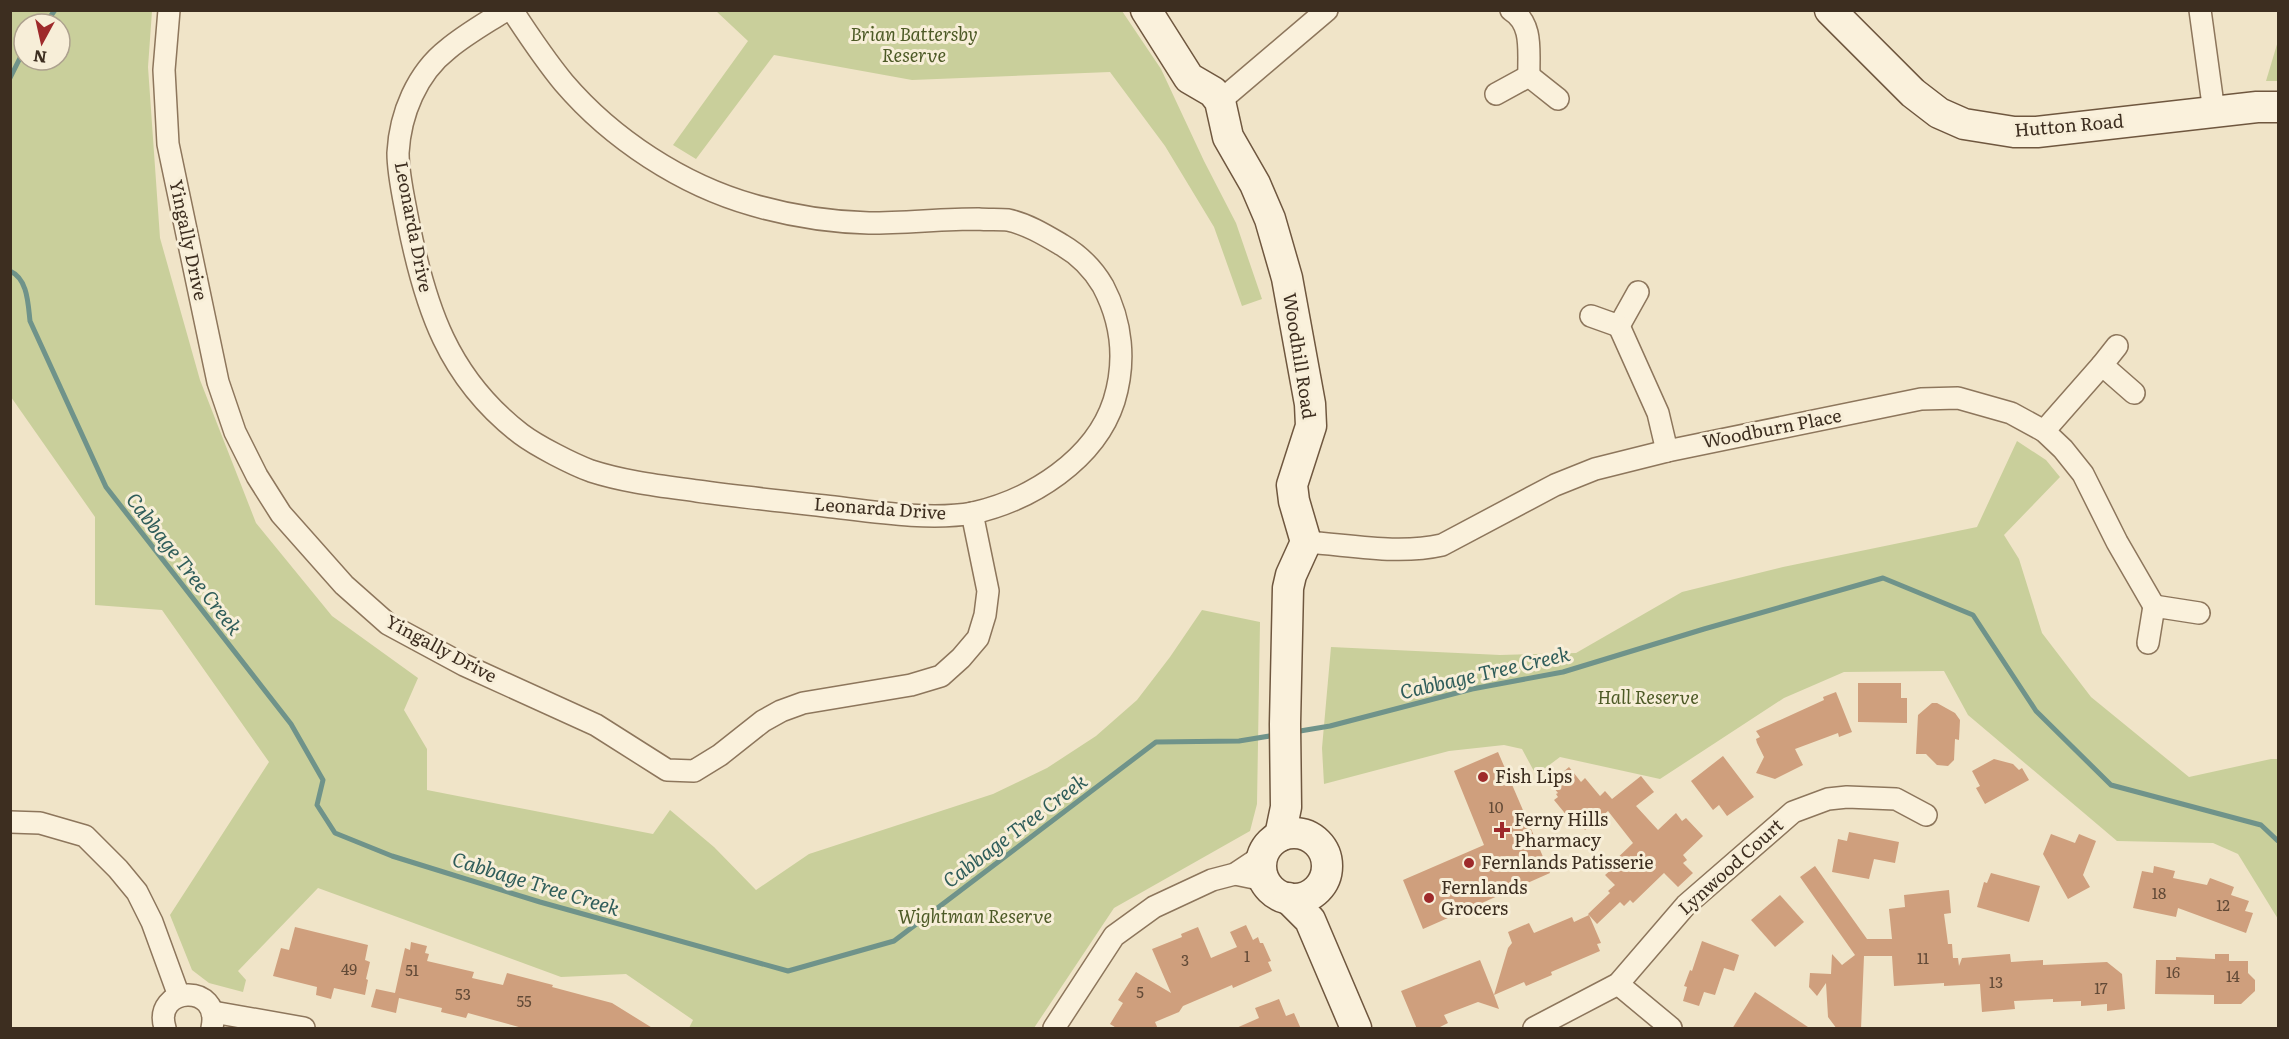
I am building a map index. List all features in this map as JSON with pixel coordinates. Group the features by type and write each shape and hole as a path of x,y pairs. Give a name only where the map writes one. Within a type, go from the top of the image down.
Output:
{"street":[{"name":"Yingally Drive","path":"169,10 164,70 168,144 218,382 235,432 257,476 281,514 344,585 387,624 464,665 596,725 667,770 694,771 720,755 763,721 781,711 802,703 911,686 941,676 961,658 978,638 985,615 988,591 972,513"},
{"name":"Leonarda Drive","path":"506,10 446,50 426,71 411,96 402,127 398,155 402,191 418,273 442,339 473,386 524,437 586,469 636,483 879,512 935,516 972,513 1042,486 1086,449 1102,429 1120,378 1121,345 1116,318 1104,288 1090,267 1071,250 1039,231 1006,220 836,222 791,215 748,204 706,188 671,170 610,127 568,88 541,54 512,10"},
{"path":"1146,10 1189,78 1213,93 1220,101 1327,10"},
{"path":"1512,10 1520,16 1528,30 1529,76"},
{"name":"Hutton Road","path":"1830,10 1913,93 1939,113 1964,124 2014,132 2037,132 2257,107 2278,107"},
{"path":"2199,10 2214,112"},
{"path":"1496,94 1529,76"},
{"path":"1529,76 1558,99"},
{"name":"Woodhill Road","path":"1220,101 1228,137 1255,184 1270,219 1287,278 1310,404 1311,426 1292,485 1294,501 1306,542"},
{"path":"1619,326 1638,292"},
{"path":"1591,316 1619,326 1658,413 1667,451"},
{"path":"2044,431 2117,346"},
{"path":"2102,365 2134,393"},
{"name":"Woodburn Place","path":"1306,542 1403,550 1424,549 1442,545 1555,485 1595,469 1667,451 1921,399 1958,399 2011,413 2044,431 2062,449 2083,474 2117,542 2154,606"},
{"path":"1306,542 1291,575 1288,588 1285,724 1278,842 1270,888 1278,895 1303,904 1356,1029"},
{"path":"2148,643 2154,606 2199,613"},
{"name":"Lynwood Court","path":"1534,1029 1618,984 1686,905 1793,812 1828,799 1847,797 1896,799 1926,815"},
{"path":"10,822 40,823 85,836 118,869 137,892 152,922 179,996"},
{"path":"1054,1029 1113,936 1154,907 1212,880 1235,874 1278,842 1316,841 1326,857 1326,874 1318,888 1303,904"},
{"path":"1618,984 1671,1029"},
{"path":"162,1027 167,1006 179,996 195,995 203,999 212,1020 304,1029"}],"green space":[{"name":"Wightman Reserve","path":"10,11 152,11 148,67 160,238 200,380 256,523 332,616 418,678 404,710 427,749 427,790 653,834 670,810 714,847 756,890 809,854 993,794 1047,768 1096,736 1137,700 1202,610 1260,622 1257,804 1250,831 1114,908 1034,1028 689,1028 693,1020 626,974 561,977 318,888 238,971 246,980 243,992 209,983 192,970 170,915 269,762 162,610 95,605 95,517 11,397"},
{"name":"Brian Battersby Reserve","path":"716,11 1122,11 1161,69 1236,223 1262,299 1242,306 1214,227 1165,146 1110,72 912,80 774,55 696,159 673,145 748,41"},
{"path":"2278,41 2278,81 2266,81"},
{"name":"Hall Reserve","path":"2017,441 2046,460 2060,477 2004,535 2019,559 2042,633 2091,697 2189,777 2278,759 2278,919 2238,854 2213,843 2117,841 1968,715 1944,671 1844,672 1784,698 1660,779 1560,757 1536,775 1522,749 1504,745 1449,751 1324,784 1322,748 1331,647 1500,655 1576,653 1682,592 1783,567 1977,527"}],"building":[{"path":"1858,683 1901,683 1901,698 1907,698 1907,723 1858,722"},
{"path":"1836,692 1852,732 1839,737 1838,733 1795,749 1803,765 1775,779 1756,773 1764,757 1757,743 1756,739 1760,737 1756,731 1824,700 1823,697"},
{"path":"1932,703 1937,703 1955,713 1960,720 1959,740 1955,739 1954,760 1948,766 1937,765 1926,754 1916,754 1918,715"},
{"path":"1498,752 1550,873 1423,929 1403,880 1484,845 1454,771"},
{"path":"1723,756 1754,797 1727,816 1719,805 1713,810 1691,781"},
{"path":"1994,759 2013,764 2019,770 2022,768 2029,780 1985,804 1976,788 1980,786 1972,771"},
{"path":"1569,767 1581,782 1585,778 1600,796 1605,791 1612,799 1641,776 1654,792 1636,806 1658,830 1676,813 1682,821 1686,818 1703,836 1683,855 1687,860 1683,863 1693,873 1678,887 1664,873 1633,903 1630,900 1624,906 1620,902 1597,924 1588,914 1615,885 1605,875 1612,869 1609,866 1633,843 1608,811 1585,830 1572,814 1568,817 1554,800 1558,797 1556,794 1558,793 1550,783"},
{"path":"1849,832 1899,842 1895,863 1874,859 1869,879 1832,872 1838,839 1847,841"},
{"path":"2051,834 2075,843 2079,834 2096,841 2083,875 2090,887 2068,899 2043,854"},
{"path":"1815,866 1867,939 1892,939 1889,909 1905,907 1904,895 1949,890 1951,913 1944,914 1948,944 1952,944 1953,958 1958,958 1959,966 1962,958 2010,954 2011,962 2043,960 2043,965 2107,962 2122,974 2125,1009 2107,1011 2107,1004 2081,1006 2081,1001 2053,1002 2053,999 2014,1001 2015,1009 1982,1012 1980,984 1944,986 1944,983 1894,986 1892,956 1864,956 1861,1029 1837,1029 1828,1017 1826,983 1817,996 1809,987 1810,973 1831,974 1832,954 1842,965 1855,955 1800,877"},
{"path":"2154,866 2175,871 2173,878 2207,885 2210,878 2234,887 2231,895 2249,901 2245,911 2253,913 2246,933 2178,908 2176,917 2133,908 2142,871 2153,873"},
{"path":"1991,873 2040,886 2029,922 1977,907 1984,882 1987,883"},
{"path":"1780,895 1804,922 1775,947 1751,920"},
{"path":"1589,915 1601,943 1597,944 1600,951 1551,972 1552,975 1526,986 1524,982 1494,995 1508,948 1512,943 1508,932 1529,923 1534,933 1572,917 1574,922"},
{"path":"1246,925 1253,940 1258,937 1260,943 1263,943 1271,961 1268,962 1272,971 1183,1006 1179,1012 1155,1022 1158,1029 1118,1029 1110,1024 1123,1003 1118,1000 1136,972 1171,993 1152,949 1182,937 1181,934 1198,927 1211,958 1237,947 1230,932"},
{"path":"295,927 368,945 365,960 370,962 365,995 334,988 331,999 316,995 317,987 273,976 281,948 289,950"},
{"path":"1702,941 1739,955 1734,971 1724,968 1715,995 1704,992 1699,1006 1683,1001 1687,987 1684,986 1690,970 1692,971"},
{"path":"411,942 427,946 425,953 429,954 427,961 474,972 472,978 503,985 507,973 553,985 552,987 612,1003 654,1029 526,1029 468,1013 466,1018 441,1012 442,1008 399,998 396,1013 371,1007 376,989 395,993 405,948 410,950"},
{"path":"2215,954 2229,954 2229,961 2248,961 2248,973 2255,980 2255,991 2241,1004 2214,1004 2214,995 2155,994 2156,960 2176,960 2176,957 2215,959"},
{"path":"1480,960 1499,1009 1478,1002 1444,1015 1448,1023 1436,1029 1417,1029 1401,991"},
{"path":"1755,992 1811,1029 1732,1029"},
{"path":"1279,999 1286,1016 1294,1013 1301,1029 1234,1029 1259,1018 1255,1008"}],"waterway":[{"name":"Cabbage Tree Creek","path":"10,78 13,72"},
{"name":"Cabbage Tree Creek","path":"10,271 24,286 30,321 106,487 291,724 323,780 317,805 335,833 392,856 540,902 788,971 894,941 1156,742 1239,741 1276,735"},
{"name":"Cabbage Tree Creek","path":"1294,732 1330,726 1472,689 1563,672 1883,578 1973,615 2036,711 2111,785 2261,825 2278,841"}],"place":[{"name":"Fish Lips","path":"1483,777"},
{"name":"Ferny Hills Pharmacy","path":"1502,830"},
{"name":"Fernlands Patisserie","path":"1469,863"},
{"name":"Fernlands Grocers","path":"1429,898"}]}
